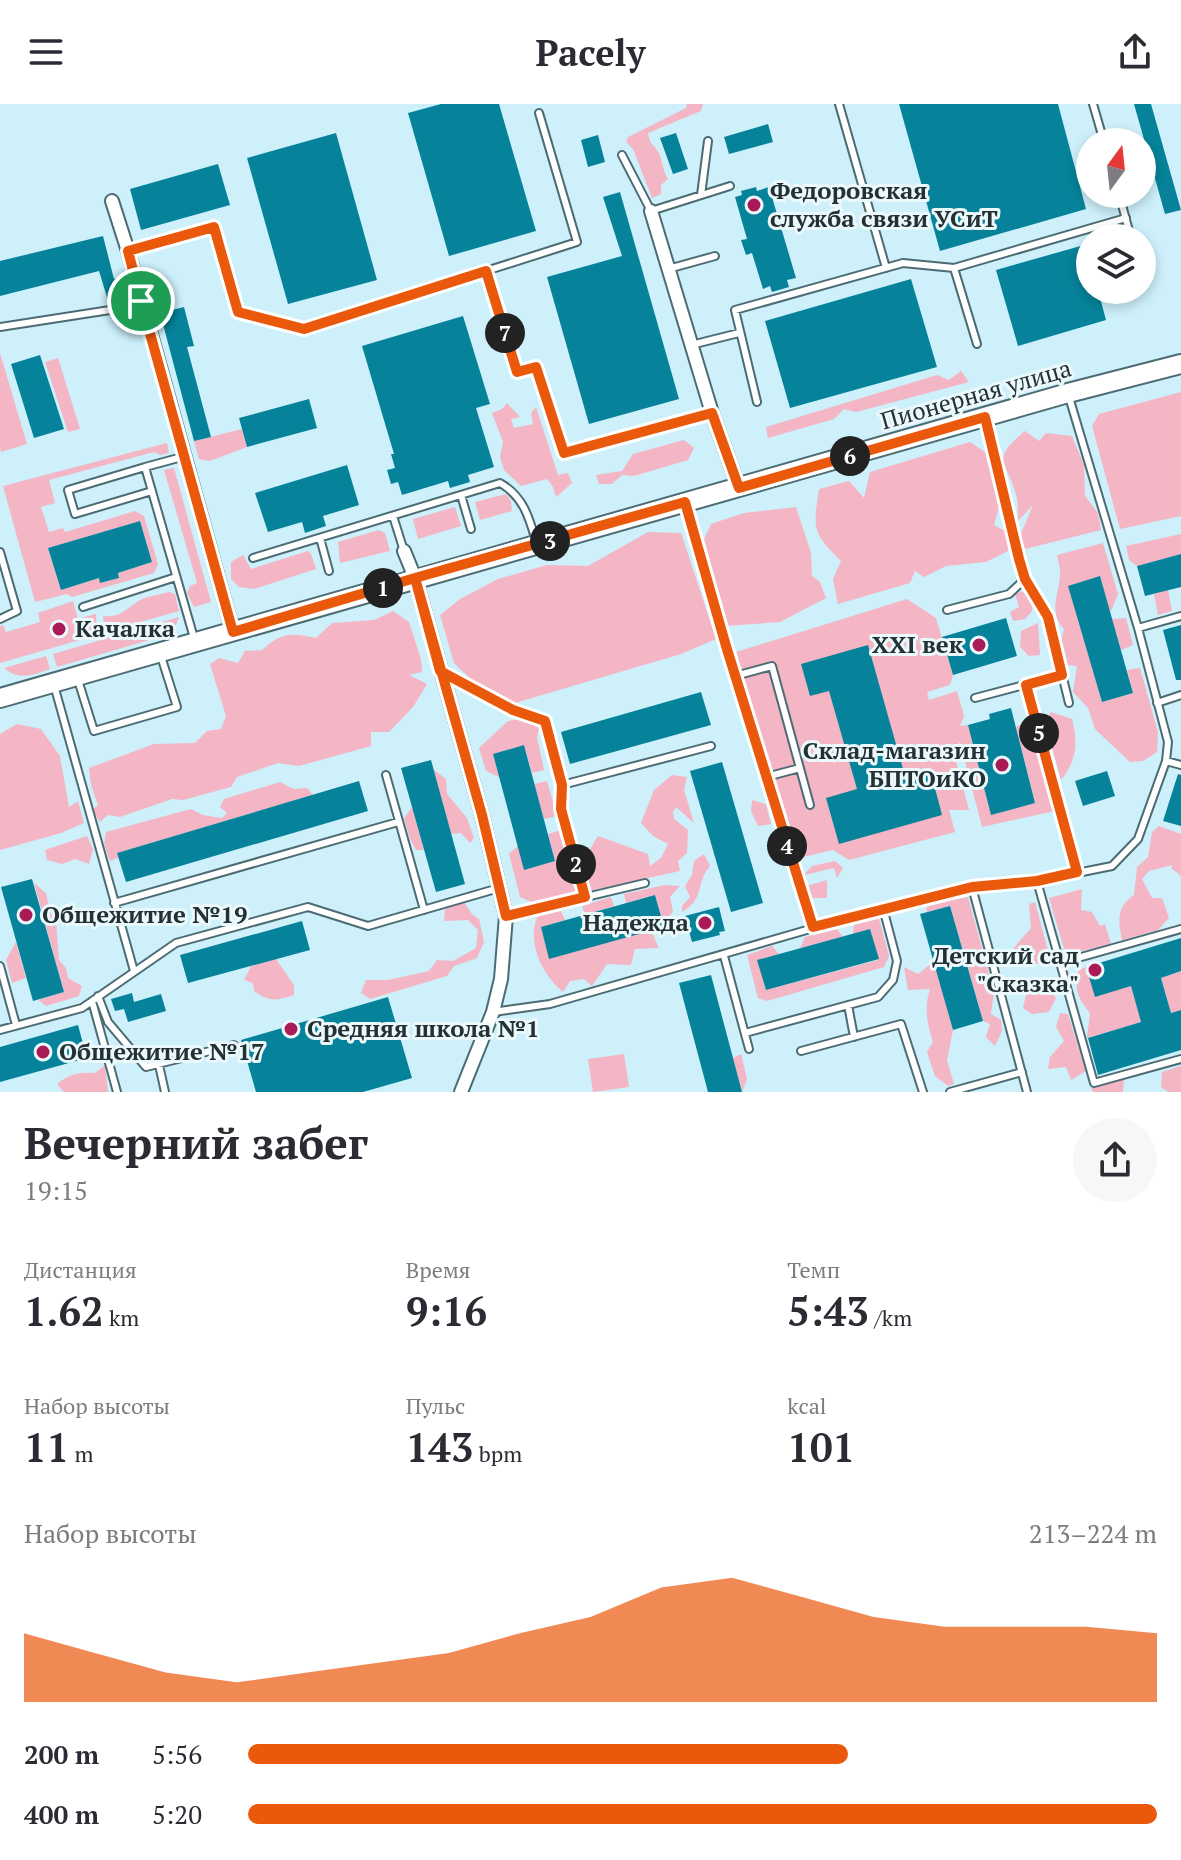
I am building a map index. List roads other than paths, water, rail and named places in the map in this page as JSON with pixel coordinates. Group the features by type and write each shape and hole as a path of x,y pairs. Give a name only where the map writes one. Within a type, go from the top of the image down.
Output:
{"main road":[{"name":"Пионерная улица","path":"1,695 54,683 1068,393 1181,364"}],"street":[{"path":"112,201 233,632"},
{"path":"651,211 712,413 739,488"},
{"path":"404,551 415,578 482,815 506,916 501,979 493,1012 461,1092"}],"lane":[{"path":"839,104 886,268"},
{"path":"1093,104 1100,128"},
{"path":"128,251 214,227 238,312 304,329 577,242 539,113"},
{"path":"701,195 708,141"},
{"path":"622,155 651,211 730,186"},
{"path":"1123,208 1128,224"},
{"path":"757,402 735,310 903,263 954,268 1126,218"},
{"path":"668,269 715,256"},
{"path":"954,268 977,344"},
{"path":"486,271 517,372 536,367 564,453 712,413"},
{"path":"0,327 110,310 141,301"},
{"path":"691,345 739,333"},
{"path":"493,1012 550,1004 724,956 813,927 972,887 1037,881 1112,866 1126,854 1138,839 1166,761 1168,742 1138,628 1068,393"},
{"path":"985,417 1025,579 1048,617 1069,703"},
{"path":"152,491 75,514 68,490 182,457"},
{"path":"145,467 195,642"},
{"path":"253,558 500,483 513,490 528,512 537,544"},
{"path":"461,495 471,529"},
{"path":"685,502 813,927"},
{"path":"393,516 404,551"},
{"path":"320,538 329,571"},
{"path":"0,552 17,611 0,619"},
{"path":"83,607 176,577"},
{"path":"947,610 1009,594 1025,579"},
{"path":"1138,628 1181,616"},
{"path":"77,676 94,731 177,707 160,652"},
{"path":"735,676 772,666 810,805"},
{"path":"440,671 513,710 545,721 562,785 561,809 585,897"},
{"path":"975,698 1062,675"},
{"path":"54,683 134,971"},
{"path":"1026,685 1077,872"},
{"path":"1157,703 1181,695"},
{"path":"562,785 711,746"},
{"path":"1166,761 1181,765"},
{"path":"766,777 800,768"},
{"path":"386,775 424,910"},
{"path":"114,903 398,822"},
{"path":"1037,881 1094,1083 1181,1059"},
{"path":"506,916 645,883"},
{"path":"972,887 1027,1092"},
{"path":"0,1030 82,1008 176,943 308,907 368,926 499,888"},
{"path":"745,1033 878,997 893,980 897,961 883,908"},
{"path":"1060,963 1181,929"},
{"path":"724,956 749,1049"},
{"path":"0,966 16,1025"},
{"path":"95,998 108,1022 146,1067 234,1045"},
{"path":"95,998 117,1092"},
{"path":"848,1005 854,1037"},
{"path":"801,1051 901,1024 923,1092"},
{"path":"159,1065 165,1092"},
{"path":"950,1092 1022,1072"}],"place":[{"name":"Федоровская служба связи УСиТ","path":"754,205"},
{"name":"Качалка","path":"59,629"},
{"name":"XXI век","path":"979,645"},
{"name":"Склад-магазин БПТОиКО","path":"1002,765"},
{"name":"Общежитие №19","path":"26,915"},
{"name":"Надежда","path":"705,923"},
{"name":"Детский сад \"Сказка\"","path":"1095,970"},
{"name":"Средняя школа №1","path":"291,1029"},
{"name":"Общежитие №17","path":"43,1052"}]}
